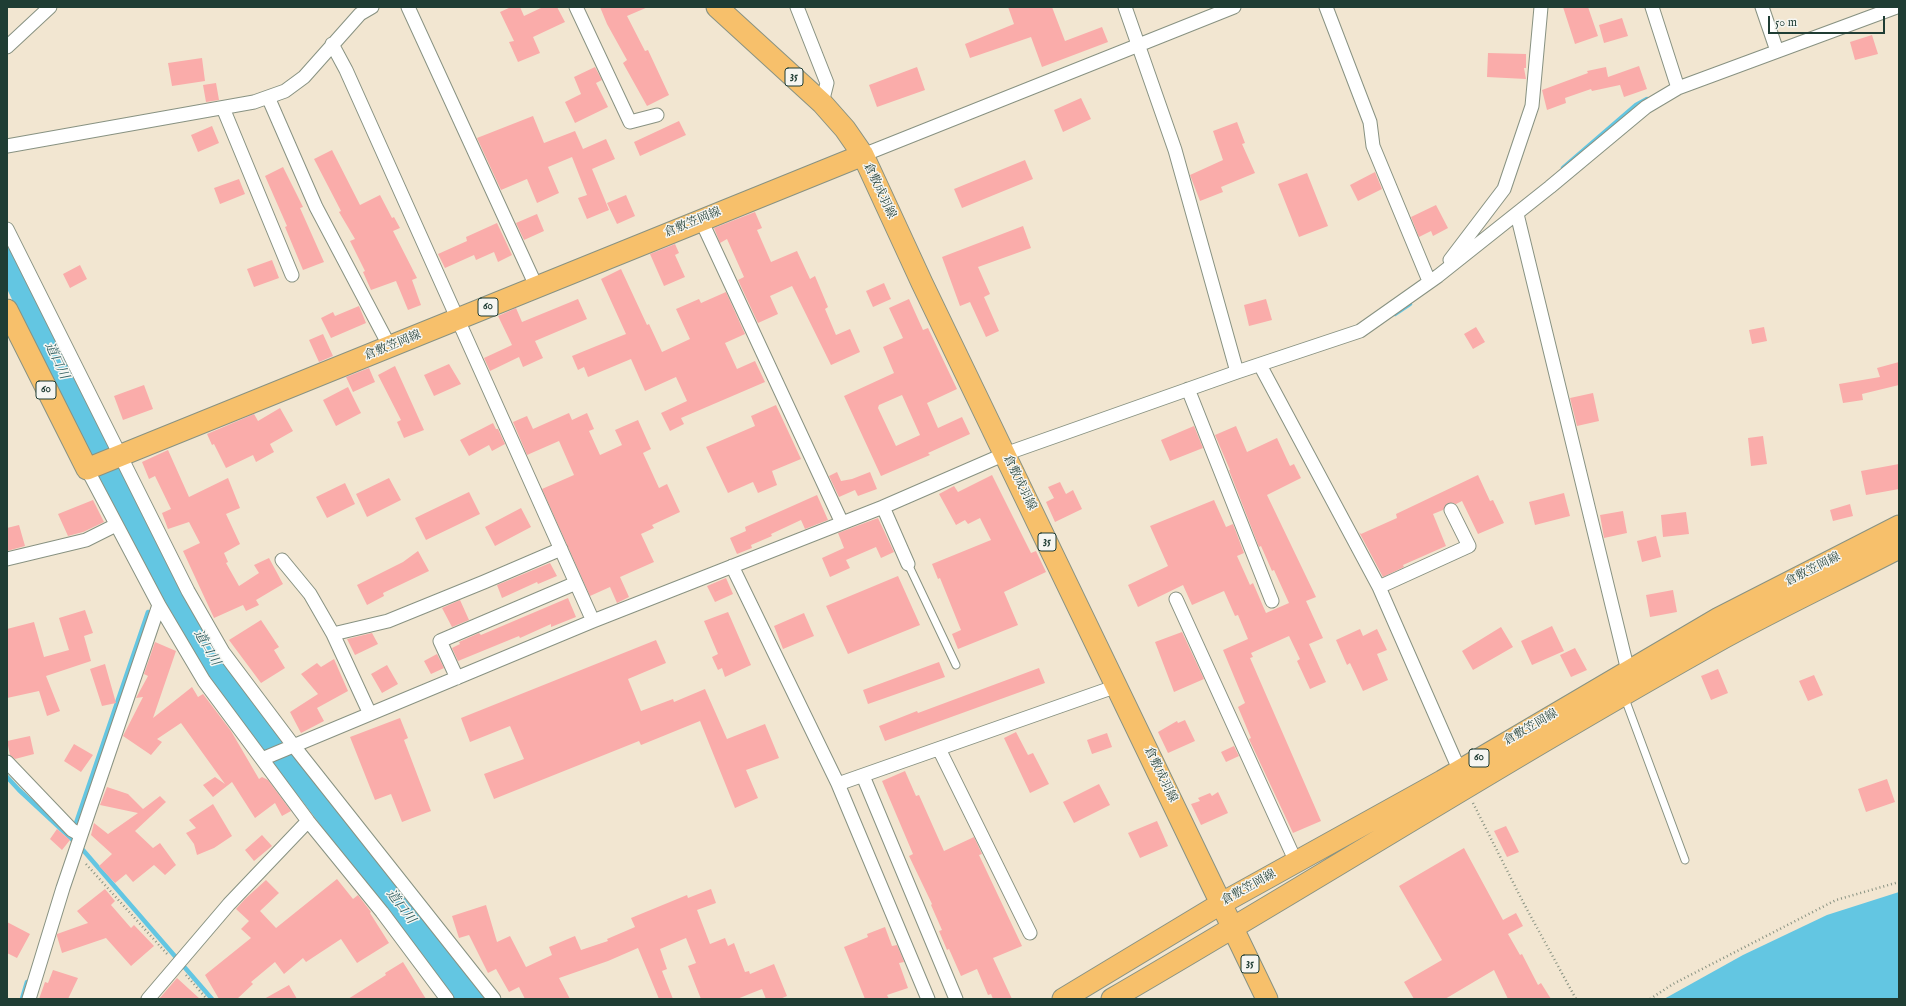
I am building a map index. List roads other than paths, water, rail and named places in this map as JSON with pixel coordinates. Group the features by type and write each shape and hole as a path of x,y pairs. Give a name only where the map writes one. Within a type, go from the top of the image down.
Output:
{"main road":[{"name":"倉敷成羽線","path":"717,7 822,103 845,129 863,155 922,284 1267,999"},
{"name":"倉敷笠岡線","path":"91,468 117,456 458,320 863,155"},
{"name":"60","path":"7,310 91,468"},
{"name":"倉敷笠岡線","path":"1112,999 1234,928 1628,671 1719,618 1899,526"},
{"name":"倉敷笠岡線","path":"1063,999 1222,903 1296,862 1463,779 1624,695 1726,637 1899,548"}],"street":[{"path":"7,47 50,7"},
{"path":"7,146 254,102 285,91 304,77 360,14 372,7"},
{"path":"408,7 537,288"},
{"path":"576,7 630,122 657,115"},
{"path":"797,7 827,83 822,103"},
{"path":"1125,7 1175,150 1237,372"},
{"path":"863,155 1234,7"},
{"path":"1326,7 1370,122 1373,146 1433,279"},
{"path":"1433,279 1504,188 1532,106 1540,7"},
{"path":"1652,7 1678,88"},
{"path":"1762,7 1777,51"},
{"path":"263,758 593,621 883,507 1005,454 1237,372 1360,331 1433,279 1517,214 1646,107 1678,88 1897,7"},
{"path":"332,44 346,70 593,621"},
{"path":"268,97 316,207 390,347"},
{"path":"223,108 292,275"},
{"path":"1517,214 1628,671"},
{"path":"701,220 842,523"},
{"path":"7,229 117,456 188,591 223,652 293,746 494,999"},
{"path":"1260,365 1379,587 1463,779"},
{"path":"1188,390 1272,601"},
{"path":"91,468 116,525 159,605 204,681 263,758 308,821 382,912 447,999"},
{"path":"883,507 908,564"},
{"path":"1379,587 1469,546 1451,510"},
{"path":"7,559 86,540 116,525"},
{"path":"333,634 388,621 484,582 561,548"},
{"path":"282,560 310,594 333,634 370,714"},
{"path":"732,566 838,784 928,999"},
{"path":"457,678 440,641 576,583"},
{"path":"1176,599 1296,862"},
{"path":"29,999 75,852 159,605"},
{"path":"838,784 1117,686"},
{"path":"939,749 1030,933"},
{"path":"7,762 72,830 81,835"},
{"path":"863,776 956,999"},
{"path":"148,999 229,904 308,821"}],"lane":[{"path":"908,564 956,665"},
{"path":"1624,695 1684,860"}],"water":[{"path":"1899,892 1899,999 1664,999 1743,955 1827,915"}],"waterway":[{"path":"1563,168 1636,105 1647,99"},
{"name":"道口川","path":"7,256 114,482 170,586 247,718 310,788 470,999"},
{"path":"1395,314 1410,304"},
{"path":"160,591 170,586"},
{"path":"75,826 148,612"},
{"path":"7,777 75,842"},
{"path":"83,850 212,999"},
{"path":"22,999 27,982"}]}
